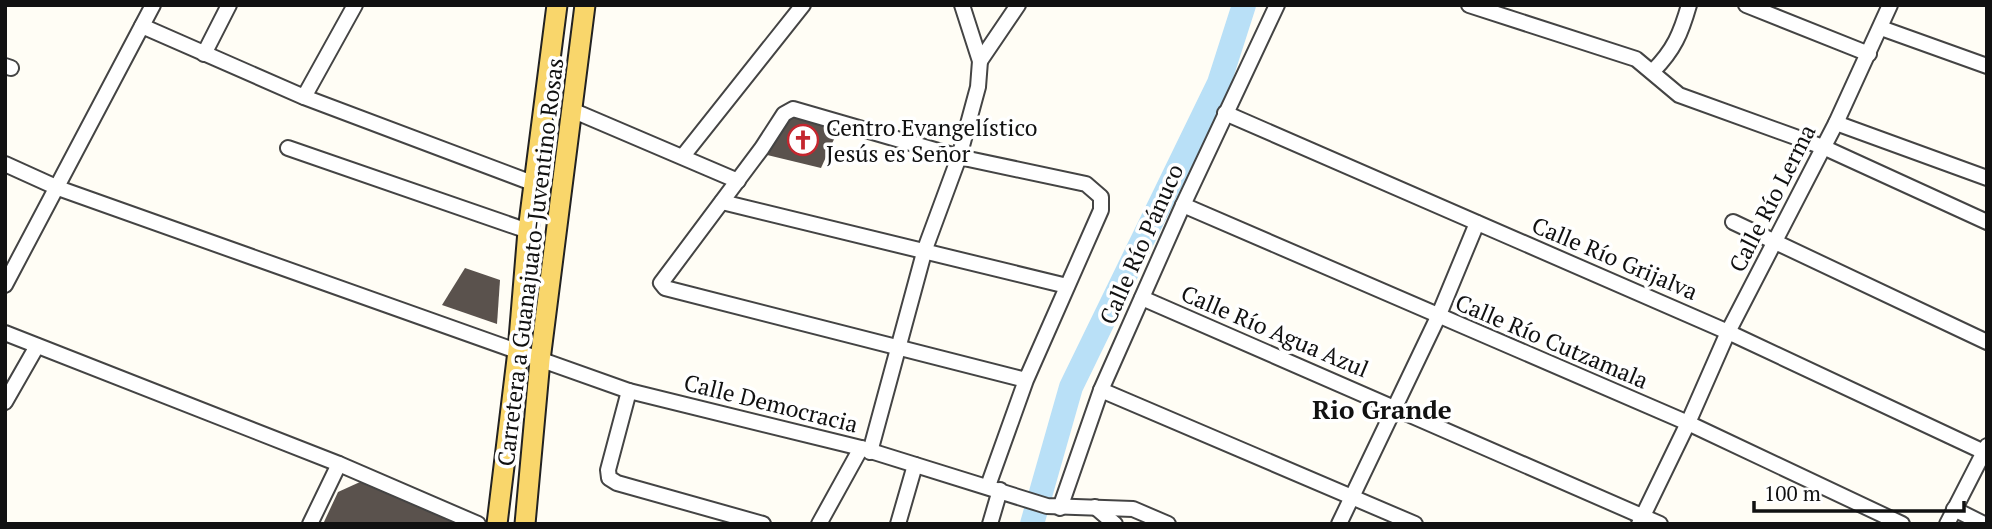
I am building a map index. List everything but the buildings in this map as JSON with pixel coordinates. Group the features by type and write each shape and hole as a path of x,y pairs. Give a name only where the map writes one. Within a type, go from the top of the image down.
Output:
{"main road":[{"name":"Carretera a Guanajuato-Juventino Rosas","path":"497,524 518,351 528,231 557,5"},
{"name":"Carretera a Guanajuato-Juventino Rosas","path":"525,524 540,360 574,111 585,5"}],"street":[{"path":"5,285 153,5"},
{"path":"204,54 229,5"},
{"path":"304,97 355,5"},
{"path":"683,156 803,5"},
{"path":"819,524 866,450 925,249 959,157 978,87 980,61 962,5"},
{"path":"980,61 1018,5"},
{"name":"Calle Río Pánuco","path":"1054,507 1101,390 1183,205 1277,5"},
{"path":"1469,5 1636,59 1679,95 1823,147 1987,222"},
{"path":"1653,71 1679,39 1689,5"},
{"path":"1746,5 1869,54"},
{"name":"Calle Río Lerma","path":"1640,520 1688,423 1728,332 1836,123 1890,5"},
{"path":"142,26 304,97 535,184"},
{"path":"1881,28 1987,66"},
{"path":"990,524 1026,380 1101,210 1101,197 1087,184 959,157 793,109 784,114 738,181 662,281 662,286 1026,380"},
{"path":"574,111 738,181"},
{"name":"Calle Río Grijalva","path":"1225,113 1728,332 1985,449"},
{"path":"1836,123 1987,178"},
{"path":"288,148 528,231"},
{"name":"Calle Democracia","path":"5,164 58,188 629,391 866,450 1054,507 1133,509 1168,524"},
{"path":"722,202 925,249 1067,286"},
{"name":"Calle Río Cutzamala","path":"1183,205 1688,423 1902,524"},
{"path":"1733,222 1987,342"},
{"path":"1339,524 1393,406 1438,317 1477,223"},
{"name":"Calle Río Agua Azul","path":"1142,298 1393,406 1640,520 1660,524"},
{"path":"5,333 339,464 478,524"},
{"path":"5,402 37,346"},
{"path":"1101,390 1353,495 1415,524"},
{"path":"629,391 608,470 609,478 617,483 763,524"},
{"path":"1947,524 1985,449"},
{"path":"310,524 339,464"},
{"path":"898,524 915,465"},
{"path":"1095,507 1115,524"},
{"path":"1954,509 1984,524"}],"waterway":[{"path":"1032,524 1071,387 1219,83 1244,5"}],"place":[{"name":"Centro Evangelístico Jesús es Señor","path":"803,140"}],"district":[{"name":"Rio Grande","path":"1382,409"}]}
